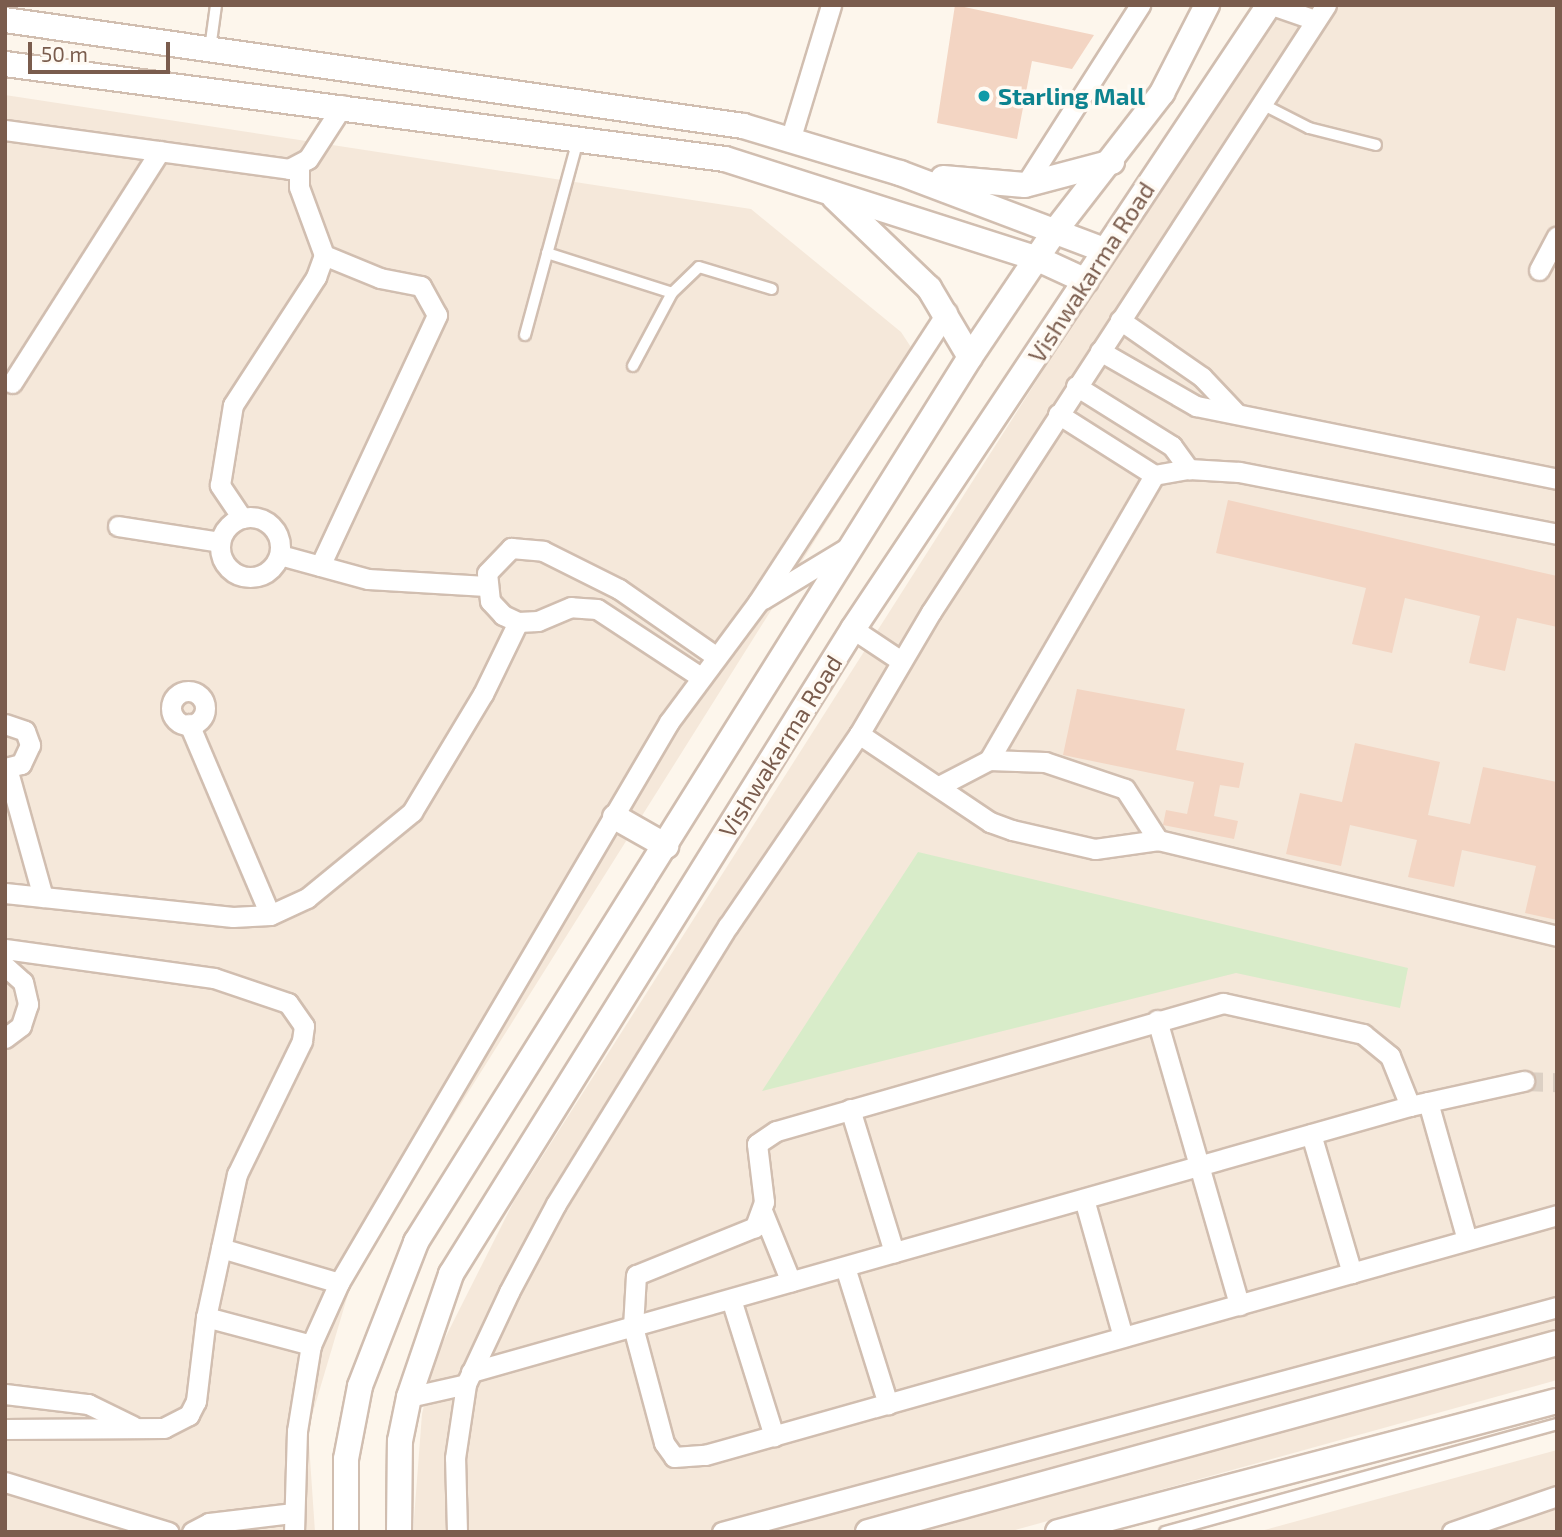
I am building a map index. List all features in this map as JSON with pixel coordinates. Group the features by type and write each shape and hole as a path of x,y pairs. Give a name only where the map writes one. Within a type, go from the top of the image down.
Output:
{"street":[{"path":"791,137 831,5"},
{"path":"1026,185 1140,5"},
{"name":"Vishwakarma Road","path":"346,1532 346,1460 360,1386 416,1242 667,846 849,547 970,357 1055,231 1112,162 1162,93 1207,5"},
{"path":"457,1532 455,1458 468,1378 556,1204 728,926 859,734 901,661 1058,414 1320,13 1271,5"},
{"name":"Vishwakarma Road","path":"402,1527 400,1441 409,1397 451,1274 853,629 1086,281 1104,250 1271,5"},
{"path":"5,20 791,137 900,173 1104,250"},
{"path":"5,64 343,105 725,159 1036,258 1086,281"},
{"path":"280,555 271,525 242,518 220,485 233,405 316,277 324,255 299,187 299,167 343,105"},
{"path":"5,130 299,167"},
{"path":"12,383 160,151"},
{"path":"900,173 1026,185 1112,162"},
{"path":"828,192 911,269 947,312 970,357"},
{"path":"1539,270 1557,236"},
{"path":"320,566 437,315 421,286 380,278 324,255"},
{"path":"192,1532 209,1523 293,1522 297,1431 311,1345 338,1283 699,676 758,603 947,312"},
{"path":"1120,320 1202,377 1237,414"},
{"path":"1100,351 1181,399 1237,414 1557,479"},
{"path":"1076,386 1172,446 1189,469"},
{"path":"1058,414 1154,475 1189,469 1239,472 1557,534"},
{"path":"989,760 1154,475"},
{"path":"242,518 225,530 220,542 226,567 243,577 270,570 280,555"},
{"path":"118,526 220,542"},
{"path":"758,603 849,547"},
{"path":"699,676 597,608 571,607 538,621 518,622 490,601 486,586 496,558 511,548 543,551 619,589 714,655"},
{"path":"280,555 368,579 486,586"},
{"path":"5,893 233,917 270,915 341,875 412,812 482,694 518,622"},
{"path":"853,629 901,661"},
{"path":"5,724 25,732 30,745 21,764 6,768 43,897"},
{"path":"190,724 270,915"},
{"path":"859,734 941,785 990,822 1012,830 1095,849 1158,840 1557,936"},
{"path":"941,785 989,760 1045,762 1107,779 1137,804 1158,840"},
{"path":"615,817 667,846"},
{"path":"5,949 214,978 288,1003 299,1014 302,1041 237,1174 206,1317 197,1401 189,1415 164,1428 5,1429"},
{"path":"5,1038 21,1026 28,1004 10,970 28,952"},
{"path":"792,1282 763,1213 756,1154 763,1137 1157,1020 1235,1004 1363,1034 1390,1056 1419,1104 1467,1240"},
{"path":"1157,1020 1197,1167 1239,1305"},
{"path":"409,1397 633,1327 894,1252 1419,1104 1524,1081"},
{"path":"850,1109 894,1252"},
{"path":"1311,1134 1352,1273"},
{"path":"1084,1199 1123,1337"},
{"path":"763,1213 745,1233 636,1275 633,1327 664,1443 674,1457 705,1455 1557,1215"},
{"path":"221,1248 338,1283"},
{"path":"845,1267 888,1404"},
{"path":"731,1299 774,1436"},
{"path":"722,1532 1557,1307"},
{"path":"206,1317 311,1345"},
{"path":"868,1532 1557,1343"},
{"path":"5,1394 88,1404 138,1428"},
{"path":"1058,1532 1557,1401"},
{"path":"5,1482 169,1532"},
{"path":"1452,1532 1557,1496"}],"lane":[{"path":"209,50 216,5"},
{"path":"1260,103 1308,128 1376,145"},
{"path":"525,335 578,138"},
{"path":"547,253 672,293"},
{"path":"633,366 672,293 699,267 772,289"},
{"path":"1165,1532 1557,1424"}],"shaded area":[{"path":"1276,5 1557,5 1557,1380 1008,1532 413,1532 422,1414 435,1358 514,1201"},
{"path":"5,95 751,209 901,332 924,367 354,1274 308,1429 315,1532 5,1532"},
{"path":"1557,1450 1557,1532 1257,1532"}],"green space":[{"path":"918,852 1408,968 1400,1008 1236,973 762,1091"}],"building":[{"name":"Starling Mall","path":"955,5 1094,35 1072,69 1032,61 1017,139 937,123"},
{"path":"1228,500 1557,576 1557,627 1517,618 1505,671 1469,663 1480,616 1405,598 1392,653 1352,644 1366,588 1216,553"},
{"path":"1077,689 1185,709 1176,750 1244,763 1239,788 1220,785 1214,816 1238,821 1234,839 1163,825 1166,810 1187,814 1194,782 1063,755"},
{"path":"1355,743 1440,762 1428,815 1470,824 1483,767 1557,782 1557,920 1525,913 1536,866 1462,850 1454,887 1408,877 1417,840 1350,825 1341,866 1286,854 1300,793 1342,802"}],"tunnel":[{"path":"1524,1081 1557,1082"}],"place":[{"name":"Starling Mall","path":"984,96"}]}
